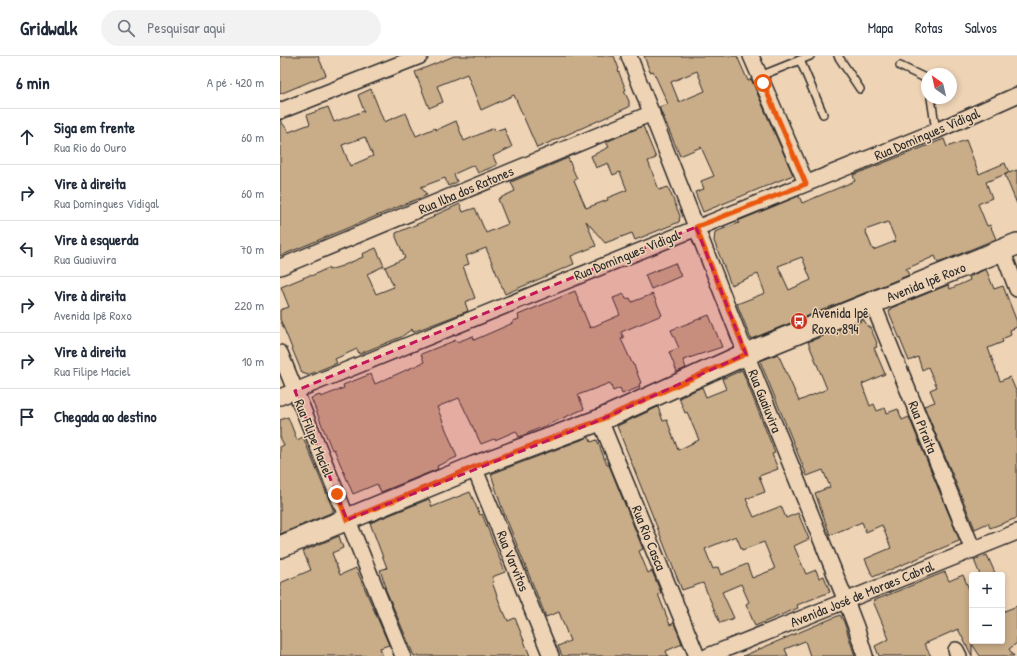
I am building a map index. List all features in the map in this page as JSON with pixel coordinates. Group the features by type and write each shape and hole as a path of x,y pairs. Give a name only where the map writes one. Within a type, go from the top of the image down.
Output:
{"street":[{"path":"280,111 420,56"},
{"name":"Rua Guaiuvira","path":"629,56 746,354 846,601 865,656"},
{"path":"751,56 806,184"},
{"name":"Rua Domingues Vidigal","path":"280,397 696,227 936,131 1017,95"},
{"name":"Rua Ilha dos Ratones","path":"280,267 652,112"},
{"path":"1010,247 1017,289"},
{"name":"Avenida Ipê Roxo","path":"280,547 474,467 600,420 746,354 873,304 1010,247"},
{"name":"Rua Piraita","path":"873,304 973,550"},
{"name":"Rua Filipe Maciel","path":"280,353 403,656"},
{"name":"Rua Rio Casca","path":"600,420 698,656"},
{"name":"Rua Varvitos","path":"474,467 551,656"},
{"name":"Avenida José de Moraes Cabral","path":"708,656 1017,532"}],"lane":[{"path":"760,76 810,56"},
{"path":"838,56 860,89"},
{"path":"800,60 823,114"},
{"path":"900,66 921,76"},
{"path":"931,104 936,131"}],"highlighted area":[{"path":"696,227 746,354 600,420 347,520 295,391"}],"building":[{"path":"280,56 318,56 326,75 280,94"},
{"path":"454,56 614,56 626,90 624,91 629,101 629,107 537,148 514,95 481,110 467,74 437,86 443,102 429,108 415,72"},
{"path":"644,56 737,56 748,81 751,79 793,175 703,212 695,192 704,189 701,181 714,176 701,147 680,156 659,107 668,104 653,71 650,72","holes":["697,71 705,91 679,102 671,82"]},
{"path":"371,89 384,122 406,113 416,136 435,128 436,130 456,121 464,141 494,128 495,131 504,128 512,147 493,156 497,165 478,173 474,165 454,174 457,182 448,186 445,178 421,187 427,195 280,256 280,120 289,132 310,124 307,115 328,107 334,122 364,111 358,95","holes":["365,137 373,156 350,166 342,145"]},
{"path":"643,126 656,158 648,161 659,190 668,187 680,216 679,222 635,240 632,233 605,243 586,221 596,246 571,256 574,264 505,294 486,248 466,256 469,264 463,266 475,298 465,302 468,311 413,332 412,329 401,337 359,354 357,349 335,359 337,363 308,375 302,373 280,319 280,310 289,307 281,287 328,268 329,270 342,266 363,257 362,254 376,248 384,266 367,274 376,294 394,287 385,267 405,258 396,237 396,233 460,204 463,212 475,208 486,233 508,224 498,199 515,191 511,182 568,158 577,179 574,180 586,208 608,200 607,198 627,190 620,172 613,175 608,163 596,168 591,156 609,147 606,142"},
{"path":"944,139 947,147 966,140 979,174 1005,163 1009,173 1017,170 1017,204 1005,175 1008,173 986,182 992,198 978,204 987,226 990,225 996,239 938,263 935,256 906,269 909,275 751,339 737,304 765,293 758,274 731,285 714,241 715,232 799,196 802,203 855,181 853,175","holes":["888,222 896,241 873,250 865,230","802,257 811,280 789,290 778,266"]},
{"path":"675,263 681,276 651,289 645,275"},
{"path":"986,269 994,289 1003,286 1017,322 1017,327 1010,330 1011,335 1002,339 1003,342 988,348 1000,381 1010,377 1017,393 1017,518 990,528 988,523 975,529 924,406 935,402 930,390 937,387 928,367 922,370 918,357 909,361 889,312 891,308 948,285 950,289 970,280 969,277"},
{"path":"575,291 590,328 620,315 613,298 624,294 626,299 630,298 632,302 653,294 662,315 621,332 624,338 621,339 634,365 641,383 639,384 640,387 622,394 620,388 613,391 610,383 578,395 584,409 519,437 516,431 481,444 459,398 437,407 457,457 437,466 438,469 381,492 377,484 353,494 334,449 332,450 311,398 320,395 321,397 344,388 343,385 371,374 375,384 424,362 421,354 456,340 457,342 473,336 474,340 513,323 513,321 519,319 518,315"},
{"path":"709,315 722,347 683,360 686,368 677,372 669,352 679,348 671,330"},
{"path":"864,320 868,327 870,327 877,343 877,347 874,348 885,374 862,384 870,406 874,404 877,411 885,408 887,413 898,409 902,420 909,417 959,539 959,541 873,577 865,559 891,548 882,525 866,532 862,522 830,535 815,493 830,487 823,470 807,476 760,361 778,354 799,401 827,389 808,342"},
{"path":"742,370 775,453 772,454 778,469 759,476 765,492 746,499 754,517 781,506 786,518 798,513 809,539 794,546 806,574 816,570 819,578 824,576 830,592 797,605 798,608 755,626 746,604 749,602 741,584 722,592 734,618 720,623 703,583 682,590 617,426 658,407 663,421 667,420 678,450 699,440 687,412 685,413 679,398 702,387 706,397 726,389 722,379","holes":["736,536 742,550 764,542 775,569 752,578 747,564 721,575 718,567 713,569 705,549"]},
{"path":"288,417 297,440 303,437 333,512 280,534 280,447 284,445 280,437 280,420"},
{"path":"589,437 591,442 597,440 607,465 609,465 643,549 639,551 648,573 652,571 661,593 658,594 670,625 674,623 680,638 682,644 666,651 668,656 562,656 558,646 570,641 559,612 546,617 502,508 491,474"},
{"path":"470,492 480,515 482,514 505,572 492,577 494,582 492,582 503,612 508,621 515,618 530,656 414,656 385,588 386,587 380,570 387,568 370,523 429,499 432,507"},
{"path":"339,536 343,548 332,553 340,575 356,568 389,645 380,648 383,656 280,656 280,583 311,570 303,551"},
{"path":"987,555 995,572 979,572 974,560"},
{"path":"945,572 949,581 963,575 969,589 969,644 972,644 972,656 958,629 924,644 931,656 879,656 875,646 889,639 873,601"},
{"path":"1017,606 1017,643 1009,649 1014,656 980,656 972,644 1005,644 1005,611"},
{"path":"840,615 844,622 855,656 810,656 805,641 785,649 788,656 743,656"}],"place":[{"name":"Avenida Ipê Roxo, 894","path":"799,321"}],"route":[{"path":"337,494 347,520 474,467 600,420 746,354 696,227 806,184 763,83"}]}
